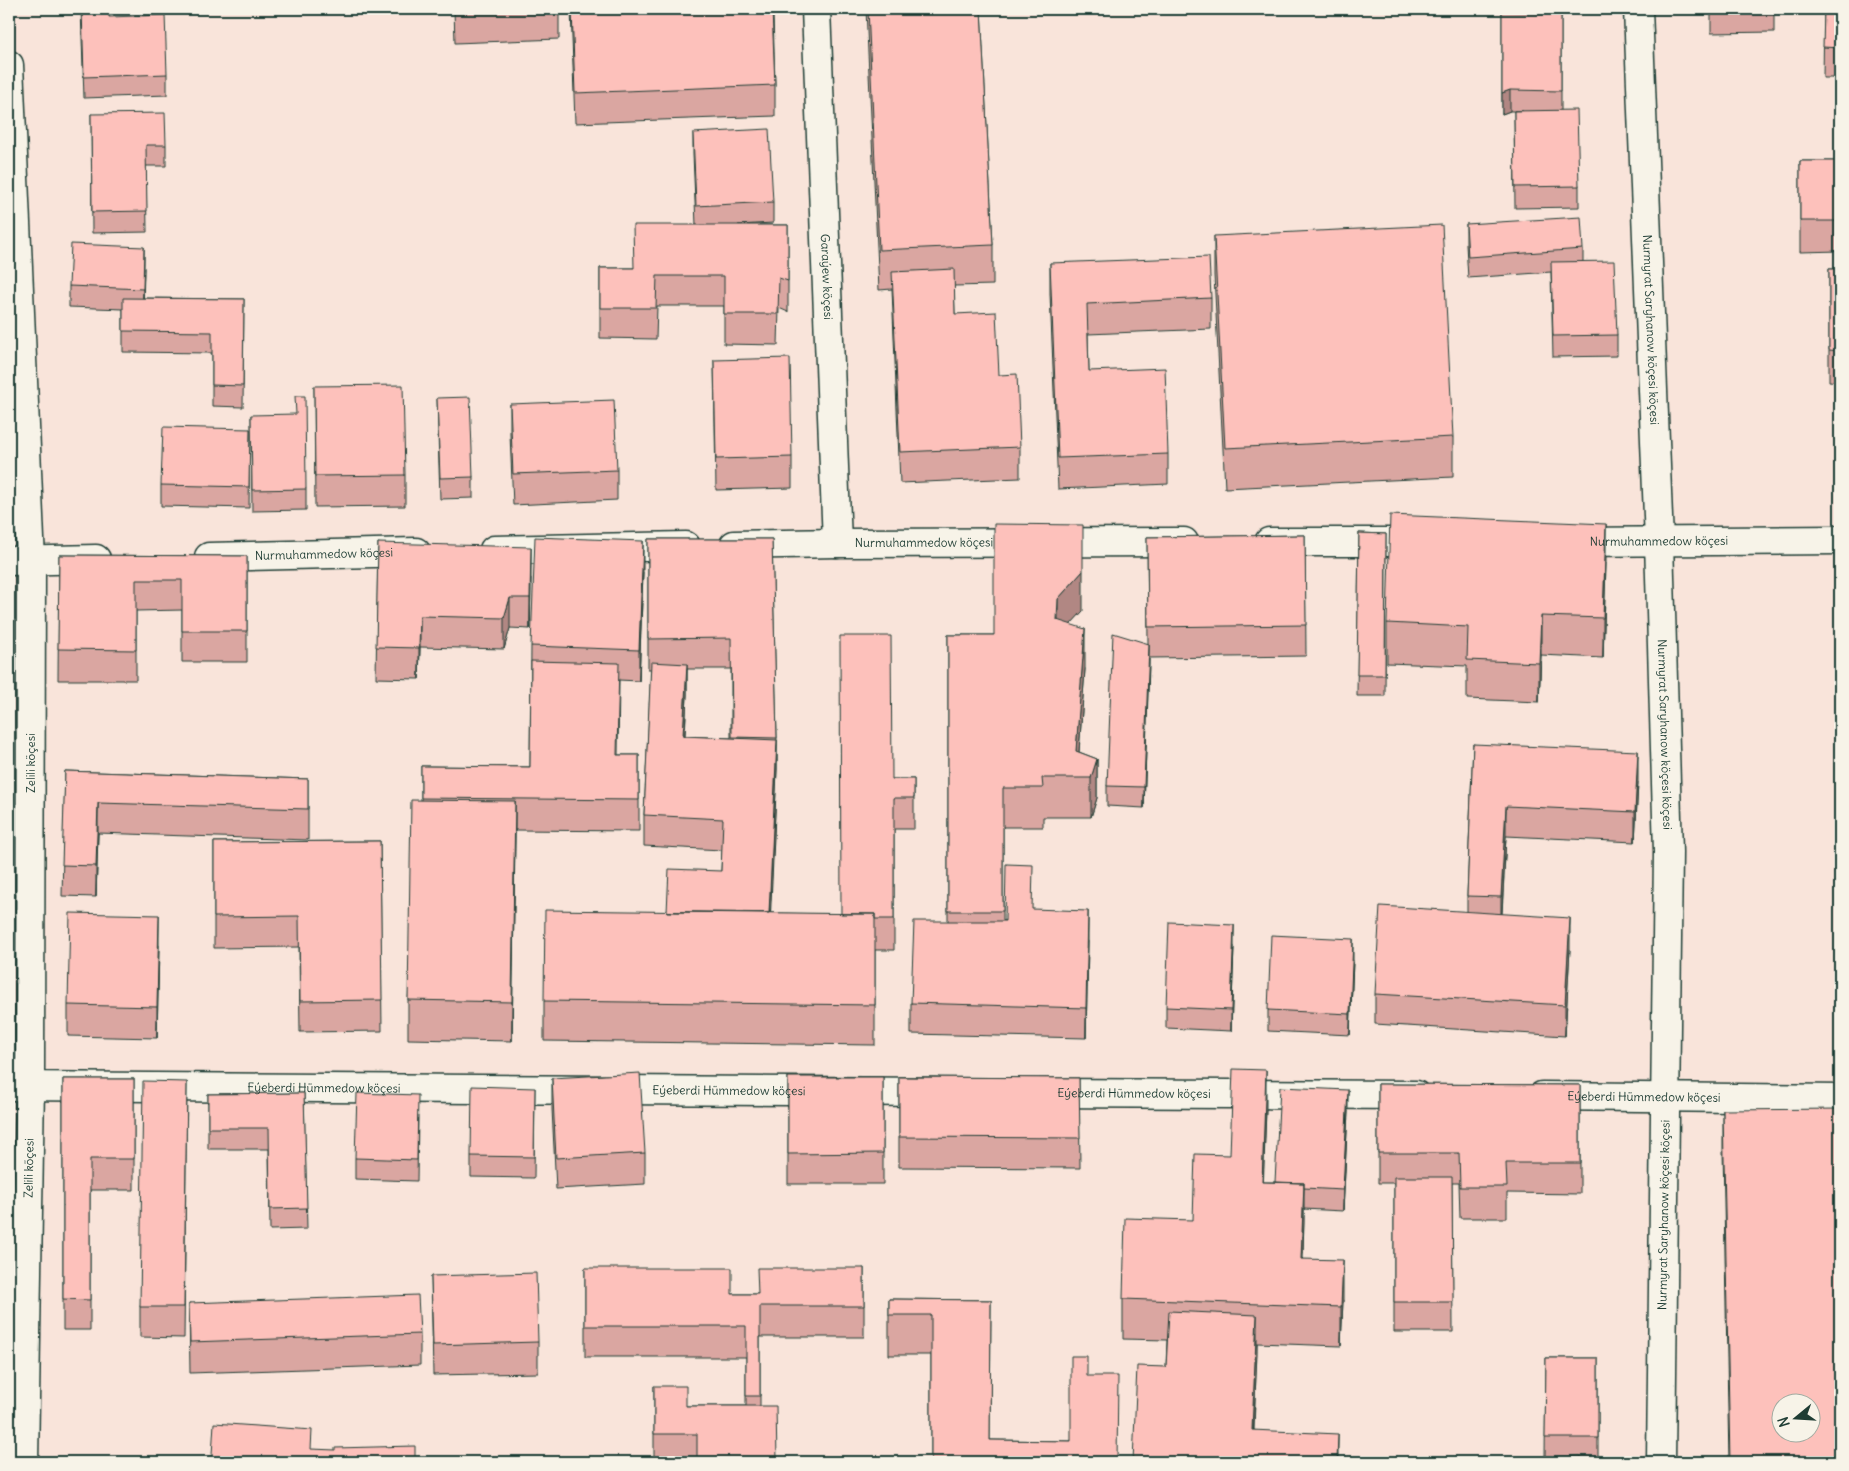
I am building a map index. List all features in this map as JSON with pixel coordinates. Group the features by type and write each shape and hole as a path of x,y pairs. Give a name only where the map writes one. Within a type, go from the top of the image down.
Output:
{"street":[{"name":"Garaýew köçesi","path":"816,9 837,543"},
{"name":"Nurmyrat Saryhanow köçesi köçesi","path":"1638,9 1660,542 1668,852 1662,1462"},
{"name":"Zelili köçesi","path":"9,65 20,561 20,1086 24,1462"},
{"name":"Nurmuhammedow köçesi","path":"1541,542 1840,540"},
{"name":"Nurmuhammedow köçesi","path":"469,551 837,543 1204,542"},
{"path":"1244,542 1452,542"},
{"name":"Nurmuhammedow köçesi","path":"181,558 439,552"},
{"path":"20,561 121,559"},
{"name":"Eýeberdi Hümmedow köçesi","path":"20,1086 957,1092"},
{"name":"Eýeberdi Hümmedow köçesi","path":"1017,1092 1436,1095"},
{"name":"Eýeberdi Hümmedow köçesi","path":"1515,1096 1840,1099"}],"building":[{"path":"82,9 109,9 109,17 165,15 167,74 84,77"},
{"path":"455,9 541,9 455,12"},
{"path":"572,9 772,9 775,85 575,93"},
{"path":"868,9 981,9 993,245 879,250"},
{"path":"1711,9 1774,9 1774,11 1711,12"},
{"path":"1824,9 1840,9 1840,48 1823,47"},
{"path":"1502,12 1561,13 1561,91 1510,90 1502,93"},
{"path":"1577,110 1579,186 1515,187 1514,111"},
{"path":"165,113 166,145 146,145 147,211 92,212 91,114"},
{"path":"769,129 773,202 696,206 693,133"},
{"path":"1800,161 1840,161 1840,221 1800,221"},
{"path":"1581,217 1583,249 1468,257 1466,224"},
{"path":"633,225 788,225 788,281 779,278 778,314 724,314 724,276 657,276 656,308 600,308 600,268 634,268"},
{"path":"1442,225 1453,437 1225,448 1214,236"},
{"path":"71,244 144,247 143,289 69,286"},
{"path":"1209,257 1211,298 1087,304 1089,371 1165,368 1168,454 1058,458 1050,263"},
{"path":"1614,261 1617,335 1553,336 1551,262"},
{"path":"954,269 955,314 996,312 999,375 1017,374 1020,447 900,452 892,272"},
{"path":"1829,269 1840,269 1840,351 1829,350"},
{"path":"123,298 244,299 243,386 212,385 212,332 123,331"},
{"path":"790,358 792,457 716,459 714,360"},
{"path":"403,385 405,475 315,476 314,386"},
{"path":"295,396 305,396 306,489 252,490 251,415 296,414"},
{"path":"470,397 473,477 440,478 437,398"},
{"path":"614,400 617,470 513,474 510,404"},
{"path":"163,427 250,429 249,487 161,485"},
{"path":"1390,515 1606,524 1603,618 1541,616 1539,663 1467,660 1468,627 1387,623"},
{"path":"994,524 1083,525 1083,571 1058,599 1057,620 1085,629 1076,751 1097,759 1091,778 1042,778 1043,788 1003,788 1003,911 948,911 948,635 994,635"},
{"path":"1359,533 1386,534 1385,675 1357,675"},
{"path":"1305,535 1306,625 1148,627 1147,537"},
{"path":"535,537 643,541 639,650 531,646"},
{"path":"648,539 772,539 777,738 732,737 731,638 648,639"},
{"path":"378,543 531,547 530,598 510,598 504,618 420,616 419,648 376,647"},
{"path":"59,555 247,556 247,631 182,631 182,580 136,580 136,650 58,649"},
{"path":"1113,633 1149,644 1144,787 1107,786"},
{"path":"840,636 891,636 892,779 914,779 914,798 894,798 894,919 875,919 875,914 841,914"},
{"path":"531,661 619,663 617,755 639,755 639,800 421,798 421,766 530,767"},
{"path":"651,662 687,664 683,736 777,740 769,913 667,912 669,869 721,871 723,819 644,815"},
{"path":"1473,744 1638,751 1635,812 1506,806 1501,897 1467,896"},
{"path":"65,771 308,779 308,809 98,803 96,866 62,865"},
{"path":"411,800 515,801 512,1002 408,1000"},
{"path":"380,841 382,1000 300,1001 299,916 214,917 214,842"},
{"path":"1006,864 1033,865 1032,909 1088,911 1086,1008 911,1003 914,921 1005,921"},
{"path":"1380,906 1570,918 1565,1005 1375,994"},
{"path":"545,910 875,914 875,1005 544,1001"},
{"path":"70,913 159,915 157,1007 68,1005"},
{"path":"1169,922 1234,925 1231,1010 1166,1007"},
{"path":"1271,935 1353,939 1350,1014 1268,1010"},
{"path":"1233,1069 1266,1070 1262,1182 1304,1183 1301,1259 1343,1260 1341,1307 1123,1299 1125,1218 1193,1220 1195,1154 1230,1155"},
{"path":"640,1073 645,1153 556,1158 552,1078"},
{"path":"788,1077 883,1077 883,1153 788,1154"},
{"path":"899,1077 1079,1078 1080,1138 899,1137"},
{"path":"63,1079 134,1079 134,1159 90,1159 90,1300 63,1299"},
{"path":"143,1081 187,1082 184,1307 140,1307"},
{"path":"1378,1084 1580,1085 1580,1163 1506,1163 1507,1187 1460,1187 1459,1153 1378,1153"},
{"path":"472,1086 535,1088 534,1157 471,1156"},
{"path":"1280,1087 1348,1090 1343,1190 1304,1188 1304,1183 1275,1182"},
{"path":"304,1093 307,1208 270,1209 269,1128 208,1128 208,1094"},
{"path":"357,1093 418,1095 417,1160 355,1158"},
{"path":"1840,1109 1840,1462 1730,1462 1723,1110"},
{"path":"1394,1177 1452,1177 1453,1302 1394,1302"},
{"path":"585,1268 732,1268 732,1294 758,1294 757,1268 864,1268 864,1306 760,1306 760,1396 746,1396 746,1326 585,1326"},
{"path":"536,1273 538,1342 433,1345 431,1276"},
{"path":"418,1295 420,1334 190,1342 189,1303"},
{"path":"889,1299 991,1300 990,1440 1071,1441 1071,1356 1087,1356 1087,1376 1118,1376 1117,1462 931,1462 931,1315 889,1315"},
{"path":"1169,1311 1257,1315 1252,1430 1338,1434 1337,1462 1133,1462 1137,1366 1166,1367"},
{"path":"1546,1358 1598,1358 1598,1438 1545,1438"},
{"path":"654,1386 686,1386 686,1406 776,1406 777,1462 697,1462 697,1434 654,1434"},
{"path":"214,1423 312,1430 311,1449 335,1450 335,1448 415,1446 415,1462 202,1462 212,1455"},
{"path":"1581,1456 1581,1462 1496,1462 1496,1459"}]}
